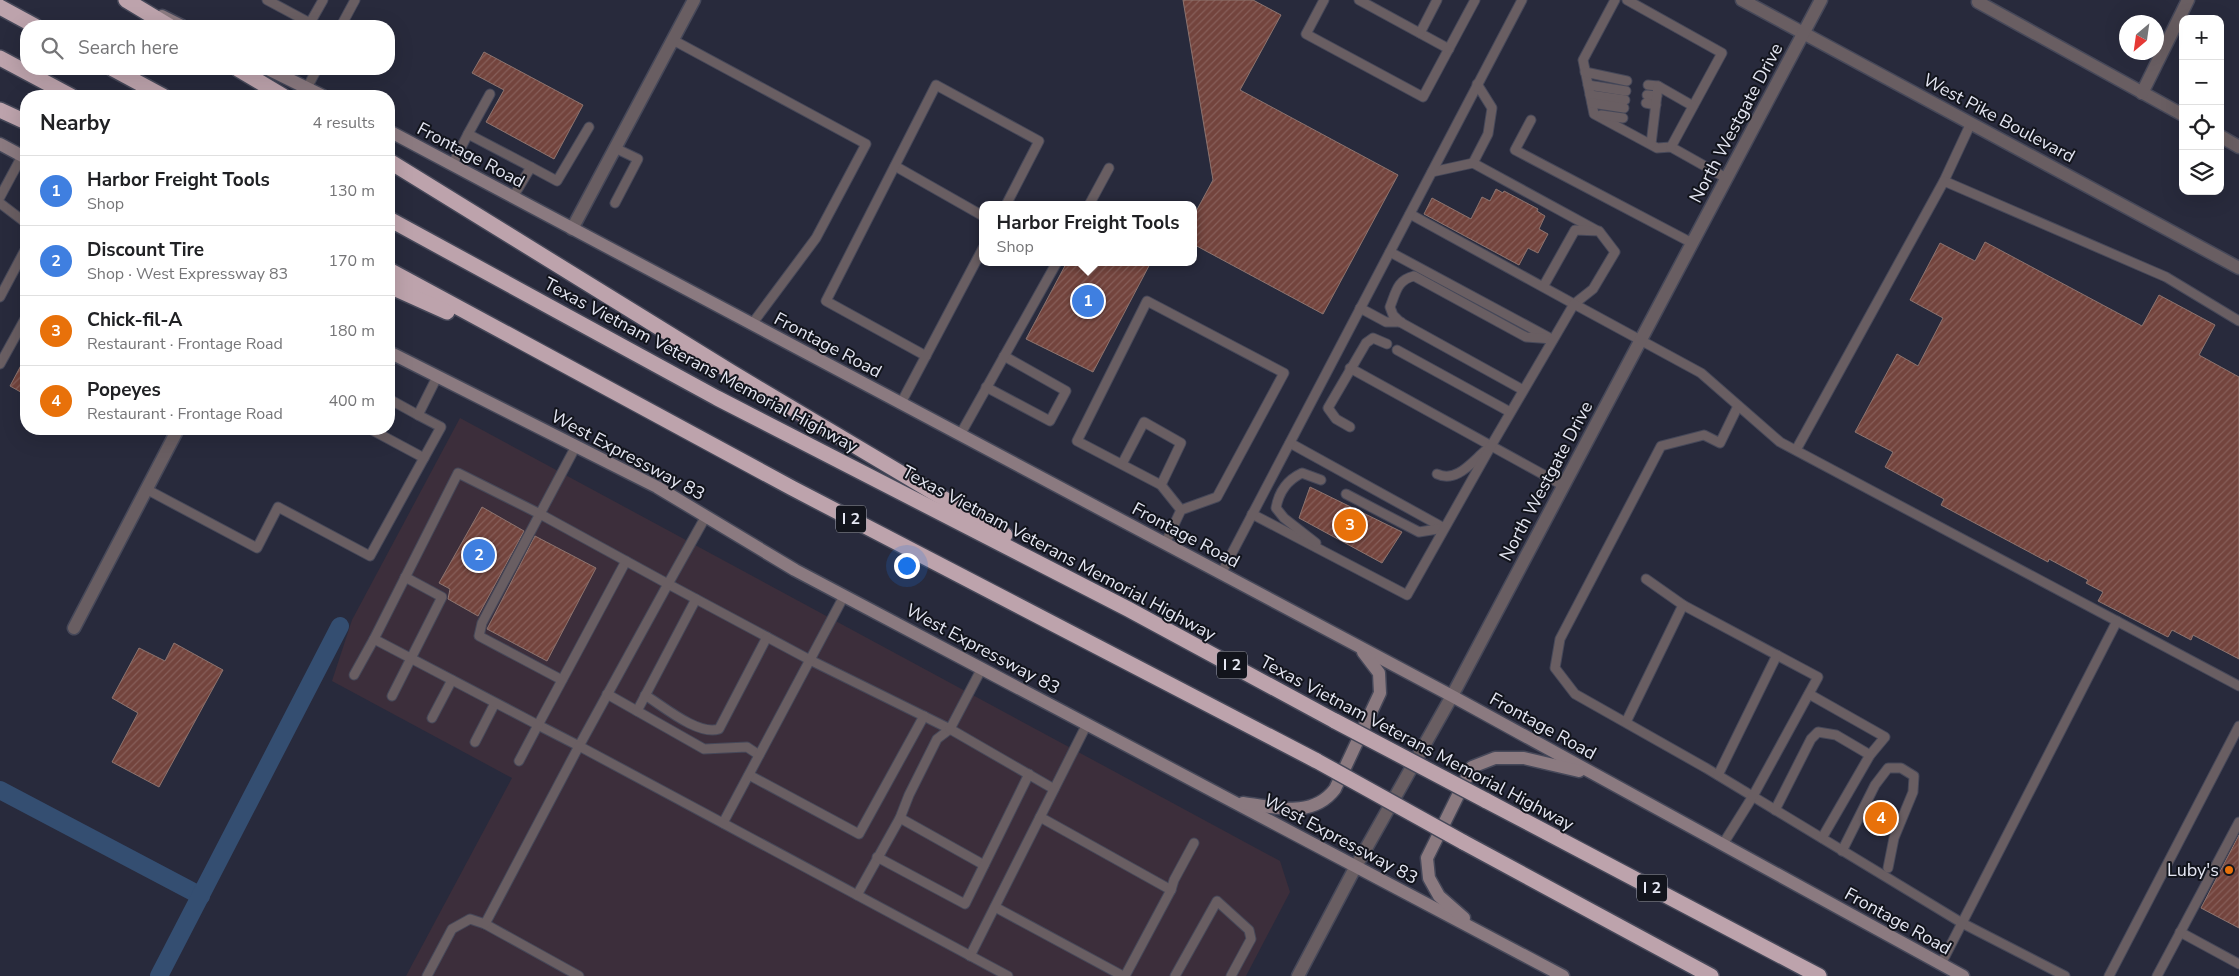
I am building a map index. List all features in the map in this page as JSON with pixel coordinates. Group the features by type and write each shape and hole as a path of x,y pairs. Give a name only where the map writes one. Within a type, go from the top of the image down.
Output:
{"highway":[{"path":"127,0 159,20"},
{"path":"0,7 24,20"},
{"path":"0,58 20,69"},
{"path":"32,75 60,90"},
{"path":"124,75 152,90"},
{"path":"248,75 273,90"},
{"path":"0,110 20,119"},
{"path":"395,165 731,372 1128,609"},
{"name":"Texas Vietnam Veterans Memorial Highway","path":"395,222 717,398 1128,609 1335,721 1819,976"},
{"name":"I 2","path":"395,273 792,488 1317,762 1710,976"},
{"path":"395,289 558,363"}],"main road":[{"path":"127,0 169,20"},
{"path":"280,75 311,90"},
{"name":"Frontage Road","path":"395,134 1452,696 1963,976"},
{"path":"0,144 20,155"},
{"name":"West Expressway 83","path":"395,355 657,487 795,570 1235,802 1355,868 1563,976"},
{"path":"1235,802 1299,810 1326,801 1334,789 1380,693 1379,673 1367,656 1353,644"},
{"path":"1477,930 1439,896 1429,878 1427,858 1472,767 1495,758 1524,758 1596,775"}],"street":[{"path":"572,229 694,0"},
{"name":"West Pike Boulevard","path":"1742,0 2239,268"},
{"name":"North Westgate Drive","path":"1298,976 1355,868 1452,696 1821,0"},
{"path":"1979,0 1978,2 2179,113"},
{"path":"2142,93 2188,0"},
{"path":"2224,138 2239,146"},
{"path":"74,628 175,435"}],"lane":[{"path":"268,0 305,20"},
{"path":"312,20 323,0"},
{"path":"344,20 355,0"},
{"path":"1324,0 1306,34 1423,97 1475,0"},
{"path":"1359,0 1449,49"},
{"path":"1420,33 1437,0"},
{"path":"1221,574 1522,0"},
{"path":"1594,114 1583,60 1615,0"},
{"path":"1627,0 1722,53 1671,147"},
{"path":"673,40 866,144 816,238 752,324"},
{"path":"1585,72 1627,81"},
{"path":"307,88 314,75"},
{"path":"1473,164 1488,134 1492,108 1478,84"},
{"path":"926,356 826,301 936,85 1039,141 1008,201"},
{"path":"1588,85 1625,100 1591,99"},
{"path":"1648,85 1658,86 1693,106"},
{"path":"1651,144 1653,112 1658,86"},
{"path":"452,165 490,94"},
{"path":"1653,112 1646,103 1653,112"},
{"path":"1594,114 1657,148 1671,147 1726,178"},
{"path":"1594,114 1623,118"},
{"path":"1531,120 1515,150 1692,243"},
{"path":"1796,450 1944,181 1971,123"},
{"path":"468,134 557,181 589,127"},
{"path":"615,148 638,160 615,203"},
{"path":"0,197 20,164"},
{"path":"1252,514 1407,595 1490,446 1574,304 1593,289 1615,252 1599,232 1473,164 1432,172"},
{"path":"894,166 979,214"},
{"path":"513,198 531,167"},
{"path":"1091,201 1109,168"},
{"path":"1944,181 2166,277 2239,321"},
{"path":"0,203 20,218"},
{"path":"1410,214 1701,374 1780,442 2239,686"},
{"path":"1543,287 1575,230 1599,232"},
{"path":"1390,252 1553,339"},
{"path":"901,403 979,256"},
{"path":"0,297 20,259"},
{"path":"960,435 1054,266"},
{"path":"1523,390 1401,322 1393,315 1390,307 1399,284 1406,278 1414,276 1526,337 1553,339"},
{"path":"1165,544 1181,510 1217,497 1284,373 1147,301 1077,441 1161,485 1181,510"},
{"path":"1360,308 1386,322 1401,322"},
{"path":"0,364 20,329"},
{"path":"1350,427 1336,419 1328,408 1366,343 1373,338 1387,344"},
{"path":"1397,350 1510,412"},
{"path":"986,387 1050,421 1066,391 1004,356"},
{"path":"1350,368 1564,486"},
{"path":"418,415 438,377"},
{"path":"146,489 257,548 278,507 370,556 441,427 395,402"},
{"path":"1738,406 1720,443 1704,435 1661,446 1560,639 1556,668 1575,694 1718,775 1842,851 1886,872 1962,923 2065,976"},
{"path":"1122,464 1144,422 1181,443 1161,485"},
{"path":"381,435 424,458"},
{"path":"1290,443 1444,528"},
{"path":"562,680 479,636 482,623 576,446"},
{"path":"1437,474 1444,477 1454,477 1490,446"},
{"path":"354,675 458,473 540,514 810,660 950,729 1054,789"},
{"path":"1321,480 1302,473 1289,479 1278,498 1276,508 1284,518 1336,558"},
{"path":"1346,494 1419,532 1444,528"},
{"path":"485,924 607,694 706,516"},
{"path":"518,761 626,561"},
{"path":"392,696 442,597 405,577"},
{"path":"1646,579 1683,605 1818,677 1753,796 1722,844"},
{"path":"723,823 844,596"},
{"path":"637,711 696,599"},
{"path":"1626,722 1683,605"},
{"path":"1941,964 2116,621"},
{"path":"645,695 698,728 712,731 718,729 768,637"},
{"path":"374,639 579,746 1008,976"},
{"path":"1718,775 1778,655"},
{"path":"856,895 900,818 936,739 950,729 982,668"},
{"path":"432,718 452,680"},
{"path":"607,694 704,748 747,747 760,755"},
{"path":"1809,694 1885,737 1870,755 1822,838"},
{"path":"476,742 496,703"},
{"path":"749,775 860,834 924,716"},
{"path":"970,956 1087,724"},
{"path":"2109,976 2239,726"},
{"path":"1775,810 1811,739 1818,732 1836,735 1870,755"},
{"path":"1842,851 1875,785 1888,768 1900,768 1914,776 1913,792 1894,838 1886,872"},
{"path":"877,857 964,904 1029,774"},
{"path":"900,818 984,864"},
{"path":"1040,818 1172,890"},
{"path":"2157,976 2239,822"},
{"path":"995,907 1124,976 1172,890 1174,880 1194,843"},
{"path":"1175,976 1217,901 1249,930 1251,939 1231,976"},
{"path":"427,976 452,929 470,919 485,924 579,976"},
{"path":"2180,932 2239,964"}],"shaded area":[{"path":"460,418 1280,861 1290,892 1246,976 406,976 512,778 332,681 352,620"}],"building":[{"path":"1183,0 1253,0 1281,15 1240,90 1398,175 1323,314 1197,246 1197,210 1213,180"},
{"path":"484,52 583,105 554,159 486,122 504,90 472,73"},
{"path":"1496,189 1503,193 1504,191 1538,209 1537,211 1545,216 1539,229 1548,234 1538,253 1528,248 1519,265 1424,214 1432,198 1471,219 1482,197 1490,201"},
{"path":"1985,242 2142,326 2159,295 2215,325 2199,355 2239,377 2239,659 2193,635 2191,640 2172,630 2168,637 2098,601 2103,592 2086,583 2088,580 2049,559 2048,562 1941,505 1944,499 1885,467 1893,452 1855,432 1897,354 1918,366 1943,318 1910,300 1940,243 1975,261"},
{"path":"1065,266 1149,266 1093,372 1026,339"},
{"path":"20,367 20,392 10,386"},
{"path":"1310,487 1402,532 1382,563 1299,518"},
{"path":"482,507 524,531 478,616 448,599 450,589 439,583"},
{"path":"535,536 596,568 547,661 487,629"},
{"path":"174,643 223,670 159,787 112,762 138,713 112,698 139,648 165,661"},
{"name":"Luby's","path":"2239,835 2239,928 2201,908"}],"waterway":[{"path":"159,976 340,626"},
{"path":"0,790 201,896"}],"place":[{"name":"Harbor Freight Tools","path":"1088,301"},
{"name":"Chick-fil-A","path":"1350,525"},
{"name":"Discount Tire","path":"479,555"},
{"name":"Popeyes","path":"1881,818"},
{"name":"Luby's","path":"2229,870"}]}
